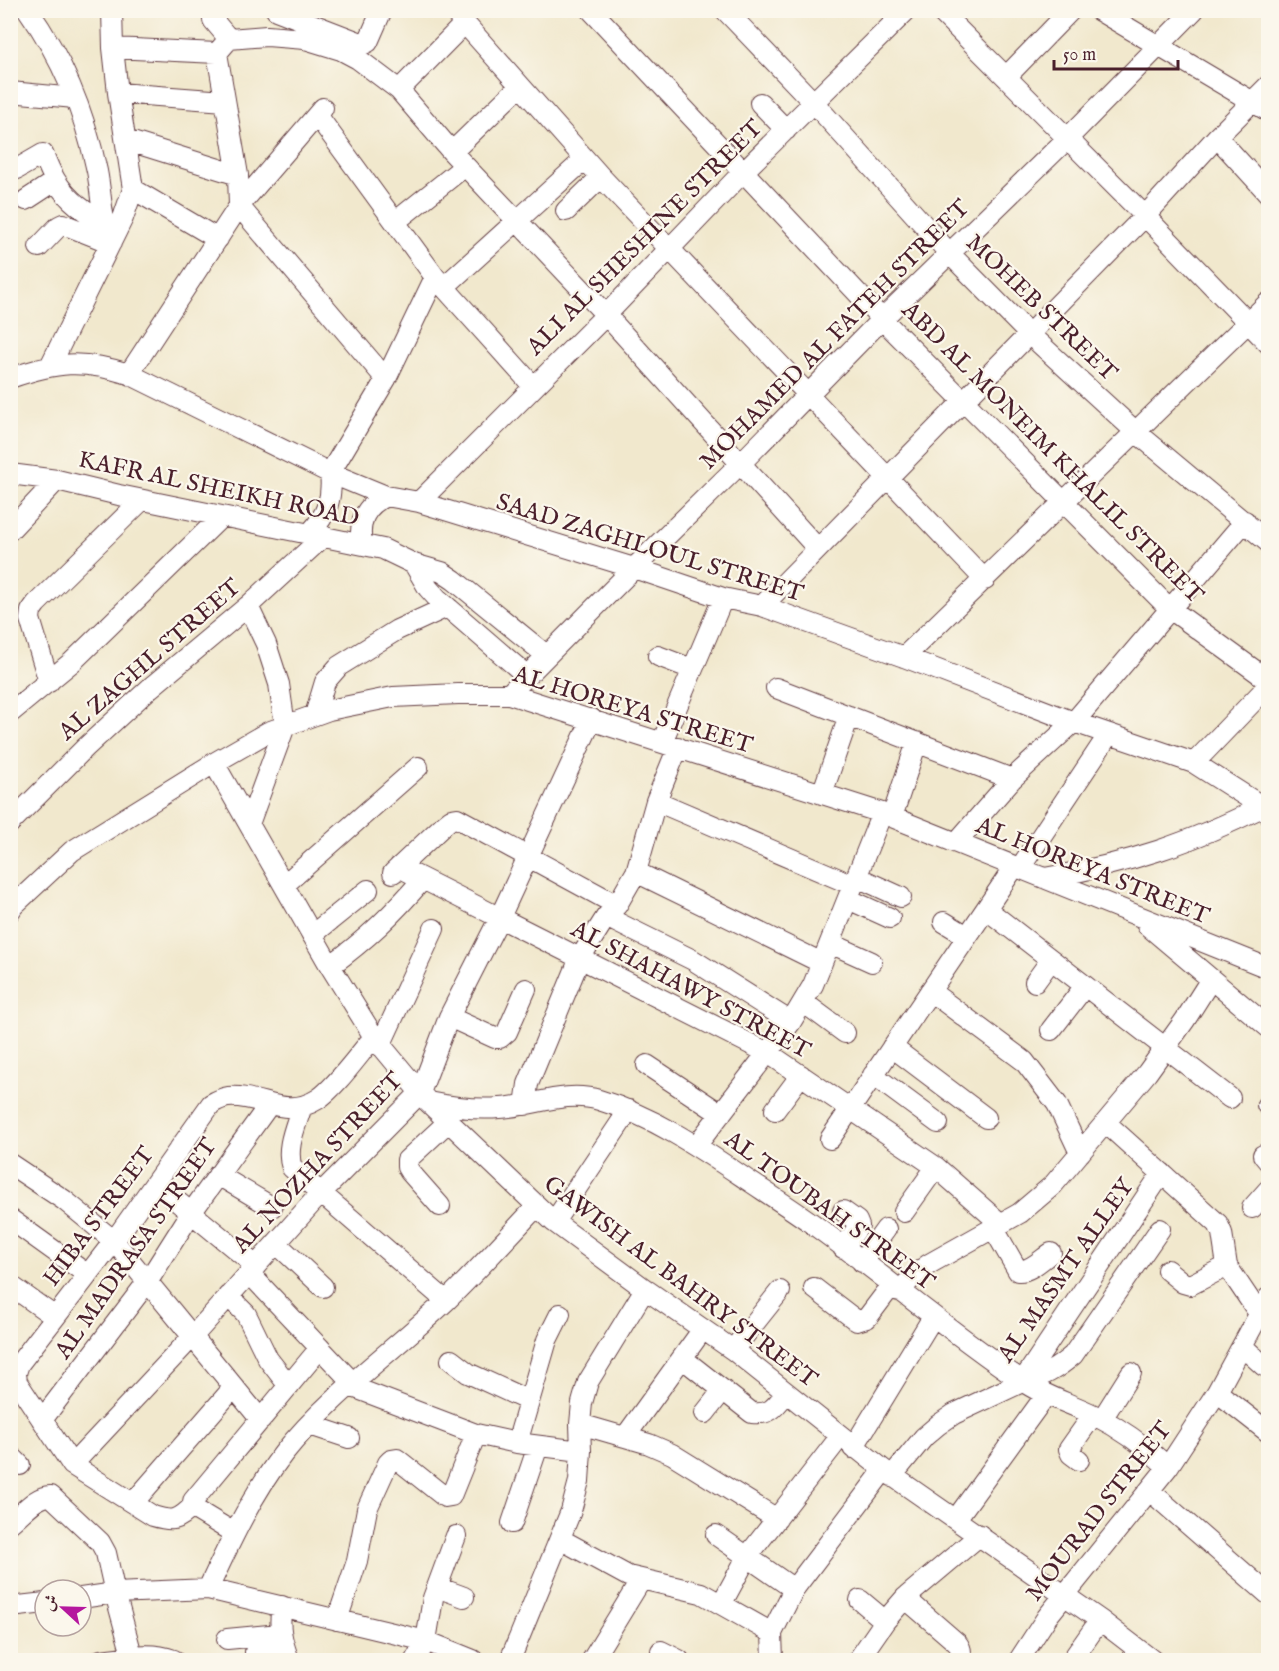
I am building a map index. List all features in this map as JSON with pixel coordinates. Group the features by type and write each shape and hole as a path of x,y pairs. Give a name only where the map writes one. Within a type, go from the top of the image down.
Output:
{"street":[{"path":"28,10 47,37 75,98 97,172 103,222 111,243"},
{"path":"50,366 129,205 133,189 118,93 112,10"},
{"path":"213,10 213,20 223,46 225,101 238,175 239,206 386,380"},
{"path":"281,11 317,17 364,44 368,42 382,10"},
{"name":"ABD AL MONEIM KHALIL STREET","path":"591,10 882,319 1169,608 1269,680"},
{"name":"MOHEB STREET","path":"725,10 814,103 950,254 1028,333 1136,432 1269,542"},
{"name":"ALI AL SHESHINE STREET","path":"419,501 606,315 744,171 907,10"},
{"path":"939,10 1269,343"},
{"path":"1006,78 1071,10"},
{"path":"1098,10 1261,107"},
{"name":"MOHAMED AL FATEH STREET","path":"509,694 882,319 1067,139 1194,10"},
{"path":"399,90 461,15 601,177 985,580"},
{"path":"113,48 223,46 267,36 305,39 341,50 358,59 399,90 458,159 606,315 818,549"},
{"path":"395,222 458,159 520,86"},
{"path":"762,606 1145,216 1217,137 1261,107 1269,86"},
{"path":"10,92 75,98"},
{"path":"118,93 225,101"},
{"path":"760,103 786,130"},
{"path":"129,374 239,206 320,112 395,222 440,282 533,386"},
{"path":"1217,137 1269,193"},
{"path":"126,140 238,175"},
{"path":"16,169 42,154 55,181 77,206 103,222"},
{"path":"330,473 386,380 440,282 517,222 585,159"},
{"path":"566,211 601,177"},
{"path":"17,203 55,181"},
{"path":"133,189 218,239"},
{"path":"39,247 63,224 111,243"},
{"path":"904,657 1269,303"},
{"name":"SAAD ZAGHLOUL STREET","path":"10,378 50,366 77,363 129,374 330,473 386,496 419,501 723,598 762,606 1074,722 1194,763 1267,808"},
{"name":"AL ZAGHL STREET","path":"10,823 85,748 150,688 248,606 317,535 326,512 331,486 330,473"},
{"name":"KAFR AL SHEIKH ROAD","path":"10,474 57,480 142,500 383,549 414,564 442,572 546,655"},
{"path":"10,530 57,480"},
{"path":"362,544 360,532 362,520 375,501 386,496"},
{"path":"49,682 30,619 32,611 36,604 142,500"},
{"path":"10,713 94,642 222,516"},
{"path":"956,843 1012,779 1074,722 1245,521"},
{"path":"414,564 428,588 447,607 526,675"},
{"path":"525,1105 528,1083 580,958 636,872 692,669 723,598"},
{"path":"248,606 266,644 279,684 285,726 249,824"},
{"path":"315,715 325,682 339,666 397,630 447,607"},
{"path":"658,656 692,669"},
{"path":"316,666 322,692"},
{"path":"1194,763 1269,686"},
{"path":"776,688 1012,779"},
{"name":"AL HOREYA STREET","path":"11,907 72,851 268,732 329,710 393,697 509,694 887,815 1269,968"},
{"path":"822,794 849,716"},
{"name":"AL NOZHA STREET","path":"72,1465 321,1193 424,1098 450,1017 500,917 592,719"},
{"path":"830,1139 986,909 1018,867 1109,734"},
{"path":"696,1146 768,1053 803,1002 918,742"},
{"name":"GAWISH AL BAHRY STREET","path":"214,763 330,966 377,1041 424,1098 448,1122 554,1221 645,1289 733,1350 888,1473 1100,1620 1132,1654 1152,1660"},
{"path":"284,885 418,767"},
{"path":"656,801 852,887 901,897"},
{"path":"1044,878 1135,859 1179,845 1267,808"},
{"name":"AL SHAHAWY STREET","path":"528,857 462,821 451,819 396,870 423,879 768,1053 936,1167 998,1226 1018,1271 1024,1272 1051,1253"},
{"path":"528,857 791,1022"},
{"path":"636,872 822,963"},
{"path":"330,966 380,927 396,912 423,879"},
{"path":"852,887 890,918"},
{"path":"312,935 368,890"},
{"path":"986,909 1230,1098"},
{"path":"1134,914 1269,1027"},
{"path":"944,922 968,936"},
{"path":"434,930 377,1041 332,1086 318,1098 302,1106 289,1147 289,1158 292,1168 446,1301"},
{"path":"830,943 872,962"},
{"path":"1035,982 1051,960"},
{"path":"814,1287 857,1322 867,1318 896,1288 929,1264 998,1226 1037,1200 1107,1124 1165,1048 1211,979"},
{"path":"1051,1030 1085,986"},
{"path":"450,1017 495,1038 500,1038 507,1032 526,989"},
{"path":"930,991 1024,1061 1057,1104 1080,1153"},
{"path":"803,1002 845,1033"},
{"path":"892,1047 986,1118"},
{"path":"647,1065 721,1114"},
{"path":"774,1110 801,1075"},
{"path":"873,1075 938,1123"},
{"name":"HIBA STREET","path":"193,1506 182,1517 167,1521 153,1516 72,1465 18,1382 16,1373 19,1364 18,1351 55,1317 88,1275 156,1184 211,1104 225,1097 241,1097 285,1108 302,1106"},
{"name":"AL TOUBAH STREET","path":"424,1098 476,1109 525,1105 560,1097 595,1099 629,1110 696,1146 810,1222 1022,1382 1120,1429 1145,1446 1168,1467"},
{"name":"AL MADRASA STREET","path":"42,1420 148,1281 191,1213 268,1105"},
{"path":"554,1221 629,1110"},
{"path":"440,1206 410,1172 407,1160 448,1122"},
{"path":"1107,1124 1218,1224 1222,1233 1227,1266 1264,1306"},
{"path":"10,1164 64,1200 114,1241 261,1420"},
{"path":"904,1212 936,1167"},
{"name":"AL MASMT ALLEY","path":"772,1633 794,1589 888,1473 924,1437 954,1414 1022,1382 1162,1173"},
{"path":"218,1175 272,1207"},
{"path":"156,1184 253,1269 352,1385 476,1434 517,1443 581,1451"},
{"path":"1252,1208 1269,1190"},
{"path":"208,1589 234,1533 260,1487 284,1454 310,1425 352,1385 446,1301 537,1206"},
{"path":"843,1210 859,1224 843,1248"},
{"path":"10,1219 88,1275"},
{"path":"862,1262 886,1229"},
{"path":"1022,1382 1041,1377 1058,1368 1073,1355 1160,1229"},
{"path":"276,1243 323,1287"},
{"path":"1167,1270 1190,1285 1227,1266"},
{"path":"10,1285 55,1317"},
{"path":"510,1660 572,1511 581,1451 582,1403 588,1383 645,1289"},
{"path":"733,1350 780,1291"},
{"path":"228,1296 246,1314 268,1359 289,1386"},
{"name":"MOURAD STREET","path":"1023,1659 1047,1617 1168,1467 1217,1392 1264,1306"},
{"path":"517,1443 547,1340 560,1314"},
{"path":"722,1603 747,1557 777,1519 847,1442 933,1317"},
{"path":"625,1437 703,1329"},
{"path":"1243,1347 1264,1366"},
{"path":"234,1533 196,1510 193,1501 320,1348"},
{"path":"682,1358 752,1413 764,1414 774,1408 786,1393"},
{"path":"451,1360 468,1373 529,1401"},
{"path":"1078,1460 1069,1449 1098,1417 1131,1373"},
{"path":"133,1503 234,1388"},
{"path":"705,1413 723,1390"},
{"path":"1217,1392 1269,1432"},
{"path":"956,1519 1046,1395"},
{"path":"580,1424 649,1444 672,1454 777,1519"},
{"path":"310,1425 349,1438"},
{"path":"337,1620 359,1555 369,1503 388,1463 397,1459 445,1497 451,1496 476,1434"},
{"path":"512,1522 538,1446"},
{"path":"1150,1491 1269,1594"},
{"path":"10,1523 39,1499 51,1496 100,1542 106,1553 132,1655"},
{"path":"716,1535 794,1589"},
{"path":"858,1660 885,1621 905,1598 980,1535"},
{"path":"415,1660 426,1641 428,1620 437,1587 456,1536"},
{"path":"560,1539 628,1576 678,1586 722,1603 772,1633 772,1660"},
{"path":"592,1660 641,1580"},
{"path":"437,1587 464,1597"},
{"path":"93,1596 115,1593 208,1589 426,1641 473,1660"},
{"path":"905,1598 961,1647 958,1660"},
{"path":"860,1600 885,1621"},
{"path":"11,1607 33,1604"},
{"path":"282,1606 279,1620 285,1647"},
{"path":"1072,1660 1100,1620"},
{"path":"227,1639 285,1647"},
{"path":"255,1652 285,1647"},
{"path":"661,1651 679,1660"},
{"path":"101,1660 147,1654 174,1660"}]}
